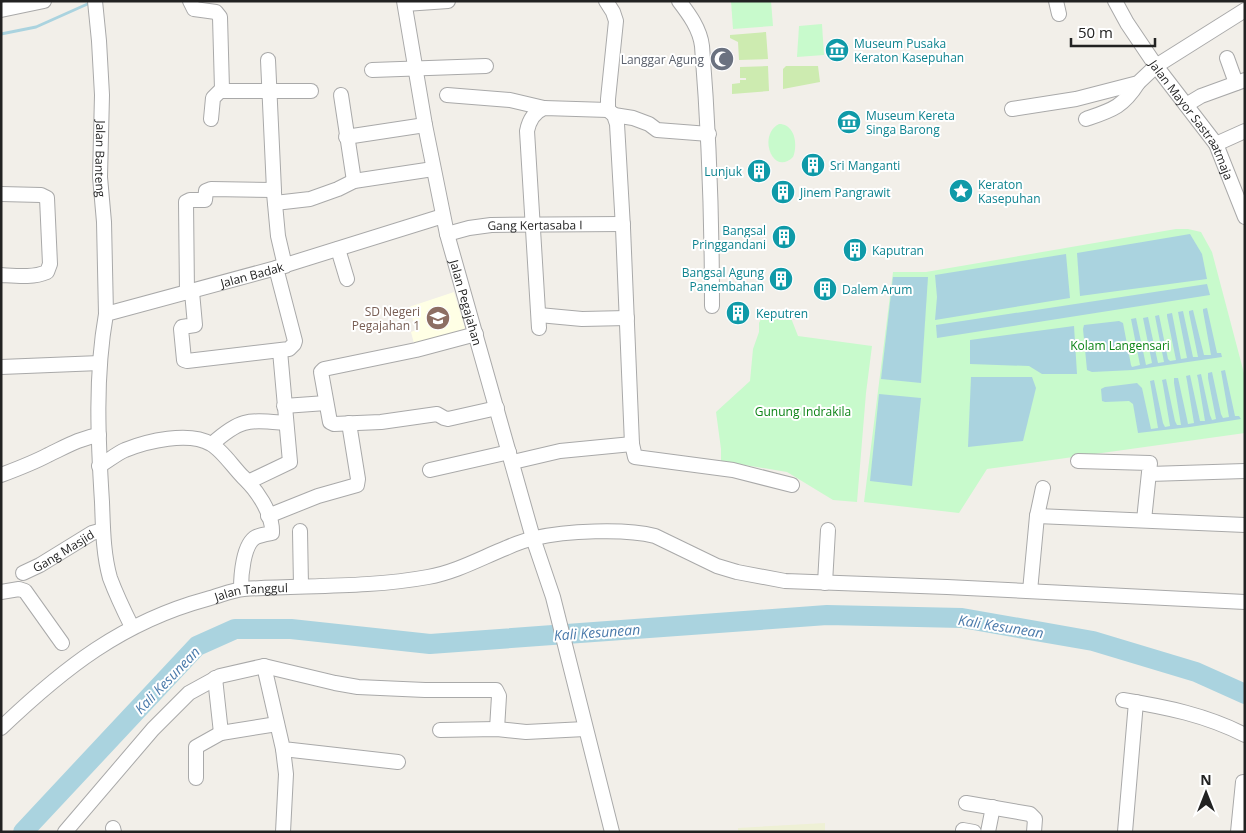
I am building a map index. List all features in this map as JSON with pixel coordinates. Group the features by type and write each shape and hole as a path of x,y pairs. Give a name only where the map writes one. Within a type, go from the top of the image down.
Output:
{"street":[{"path":"1,10 44,1"},
{"path":"405,3 448,1"},
{"path":"606,1 614,12 616,21 608,99 611,113 617,124 632,444 635,457 733,470 792,484"},
{"path":"679,1 694,22 702,40 712,236 712,306"},
{"name":"Jalan Mayor Sastraatmaja","path":"1115,1 1127,23 1156,66 1216,144 1245,217"},
{"path":"191,3 194,9 216,12 220,17 221,91"},
{"name":"Jalan Pegajahan","path":"405,3 425,125 447,234 533,538 553,597 612,832"},
{"name":"Jalan Banteng","path":"96,7 102,96 100,177 104,222 106,314"},
{"path":"1086,119 1111,110 1124,102 1138,83 1156,66 1245,10"},
{"path":"1186,105 1201,96 1240,81 1227,58"},
{"path":"268,60 275,196 280,267 295,341 292,346 280,351 184,360 181,329 182,327 195,325 190,292 186,202 190,200 205,200 207,198 206,191 211,189 275,196 310,199 354,181 402,172 433,169"},
{"path":"372,70 486,66"},
{"path":"1012,109 1076,99 1138,83"},
{"path":"211,119 213,98 221,91 311,91"},
{"path":"447,94 510,100 544,108 611,113 633,118 649,124 658,130 708,134"},
{"path":"341,95 354,181"},
{"path":"544,108 535,114 529,122 527,131 539,322 627,318"},
{"path":"346,137 425,125"},
{"path":"1216,144 1245,132"},
{"path":"1,194 41,195 47,198 50,264 48,272 43,274 29,276 1,275"},
{"name":"Jalan Badak","path":"106,314 280,267 443,216"},
{"name":"Gang Kertasaba I","path":"447,234 491,225 623,224"},
{"path":"338,249 346,279"},
{"path":"106,314 100,363 98,408 99,466 104,547 110,577 132,627"},
{"path":"476,334 416,350 324,369 322,372 326,403 331,422 334,424 381,422 437,414 448,419 497,408"},
{"path":"248,482 290,463 280,351"},
{"path":"1,367 100,363"},
{"path":"284,406 326,403"},
{"path":"212,444 226,431 243,422 286,423"},
{"path":"268,516 318,496 357,485 358,480 349,423"},
{"path":"1,476 66,446 88,437 99,435"},
{"path":"99,466 123,451 137,446 178,438 192,438 212,444 259,495 271,525 272,533 256,538 249,543 242,569 241,589"},
{"path":"430,470 511,457 632,444"},
{"path":"1078,461 1147,462 1150,464 1144,520"},
{"path":"1149,474 1245,471"},
{"path":"1030,591 1043,488"},
{"path":"1038,516 1245,525"},
{"name":"Gang Masjid","path":"23,572 40,565 92,533 103,530"},
{"path":"824,583 828,530"},
{"path":"300,531 301,586"},
{"name":"Jalan Tanggul","path":"1,728 57,677 87,655 132,627 169,611 241,589 386,582 429,577 454,570 533,538 582,532 645,533 717,566 737,572 785,581 1245,602"},
{"path":"1,592 18,589 25,591 62,642"},
{"path":"264,666 283,749 286,774 283,832"},
{"path":"65,832 153,729 189,693 214,678 240,671 264,666 358,687 425,690 496,690 499,696 497,729"},
{"path":"214,678 221,733"},
{"path":"1125,832 1130,701 1194,714 1245,735"},
{"path":"196,778 196,748 221,733 276,724"},
{"path":"440,730 497,729 526,732 585,729"},
{"path":"283,749 398,762"},
{"path":"1238,832 1243,782"},
{"path":"966,803 1030,814 1036,819 1034,832"},
{"path":"988,832 993,807"}],"shaded area":[{"name":"SD Negeri Pegajahan 1","path":"454,292 467,335 415,347 411,332 416,330 409,307"},
{"path":"825,823 825,832 738,832 738,828"}],"green space":[{"path":"731,1 771,1 773,26 733,29"},
{"path":"822,24 824,55 797,57 799,26"},
{"path":"766,32 768,59 739,60 738,42 730,38 730,35"},
{"path":"768,66 769,91 732,94 732,84 740,83 740,80 746,80 746,78 740,78 740,67"},
{"path":"786,66 818,66 820,82 783,89 783,69"},
{"path":"779,124 789,127 795,141 793,157 786,162 779,162 774,158 768,145 772,129"},
{"name":"Kolam Langensari","path":"1176,229 1201,232 1212,252 1245,377 1245,433 987,469 959,513 864,502 893,272 926,272"},
{"name":"Gunung Indrakila","path":"763,315 791,318 798,336 872,346 857,502 833,500 787,472 721,461 716,412 750,381 753,349 759,332 759,323"}],"water":[{"path":"1190,234 1202,254 1207,279 1080,296 1077,253"},
{"path":"1066,254 1070,298 935,320 937,297 935,275"},
{"path":"893,277 928,277 921,383 881,379"},
{"path":"1207,284 1210,295 937,338 936,325"},
{"path":"1207,308 1217,353 1221,353 1222,357 1133,370 1092,372 1087,370 1084,325 1119,321 1123,323 1131,365 1132,367 1140,365 1131,319 1136,318 1146,365 1152,363 1143,318 1148,317 1158,363 1164,362 1155,316 1159,315 1168,359 1170,361 1176,360 1167,316 1167,314 1172,313 1181,359 1187,358 1178,312 1183,311 1193,357 1198,357 1189,313 1189,311 1193,310 1204,355 1211,355 1203,311 1203,309"},
{"path":"1074,326 1077,374 1042,374 1029,366 970,364 970,340"},
{"path":"1225,370 1235,416 1239,416 1241,419 1138,433 1133,404 1129,401 1102,401 1101,389 1137,383 1142,388 1151,429 1158,428 1150,381 1154,380 1163,423 1165,427 1170,426 1162,380 1166,379 1175,421 1177,425 1181,425 1174,383 1174,378 1178,378 1188,424 1194,423 1186,376 1190,375 1200,421 1205,421 1197,375 1201,374 1210,415 1212,420 1216,419 1208,378 1208,373 1212,372 1221,414 1223,418 1229,417 1221,371"},
{"path":"971,377 1032,377 1036,388 1023,441 968,447"},
{"path":"879,394 921,398 912,486 870,481"}],"waterway":[{"path":"1,34 36,27 92,2"},
{"name":"Kali Kesunean","path":"23,832 197,646 235,629 291,629 430,644 827,615 962,618 1093,641 1196,672 1245,694"}],"place":[{"name":"Museum Pusaka Keraton Kasepuhan","path":"837,50"},
{"name":"Langgar Agung","path":"722,59"},
{"name":"Museum Kereta Singa Barong","path":"849,122"},
{"name":"Sri Manganti","path":"813,165"},
{"name":"Lunjuk","path":"759,171"},
{"name":"Keraton Kasepuhan","path":"961,191"},
{"name":"Jinem Pangrawit","path":"783,192"},
{"name":"Bangsal Pringgandani","path":"784,237"},
{"name":"Kaputran","path":"855,250"},
{"name":"Bangsal Agung Panembahan","path":"781,279"},
{"name":"Dalem Arum","path":"825,289"},
{"name":"Keputren","path":"738,313"},
{"name":"SD Negeri Pegajahan 1","path":"438,318"}]}
